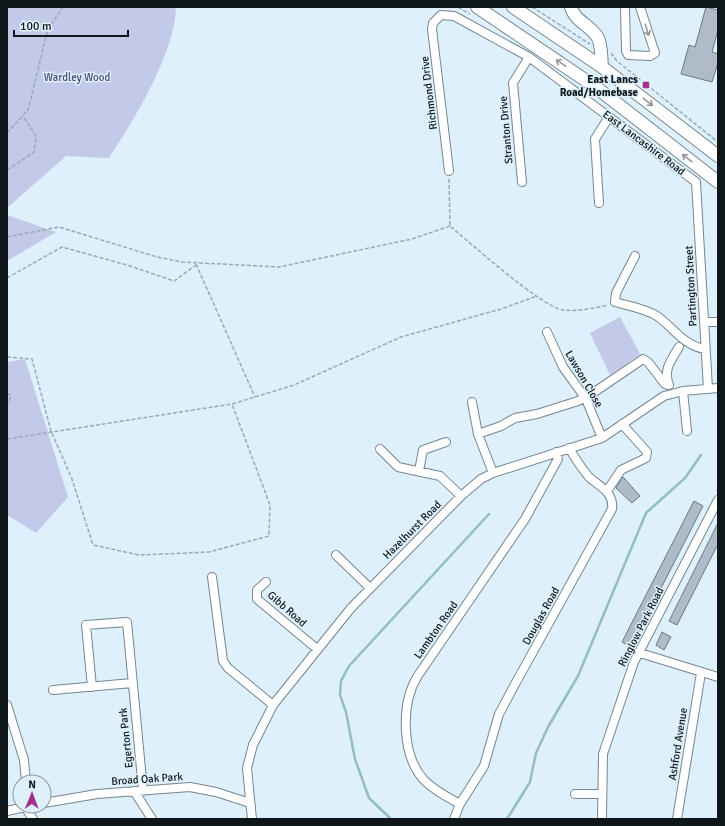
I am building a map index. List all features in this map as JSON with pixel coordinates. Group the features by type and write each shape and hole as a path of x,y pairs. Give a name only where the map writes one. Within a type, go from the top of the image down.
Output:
{"highway":[{"name":"East Lancashire Road","path":"478,7 583,78 718,182"},
{"path":"513,7 602,67 718,156"},
{"path":"571,7 576,18 591,30 598,39 601,50 602,67"}],"street":[{"path":"625,7 626,51 628,55 650,56 655,53 640,7"},
{"name":"East Lancashire Road","path":"442,15 454,16 529,57 696,182"},
{"name":"Richmond Drive","path":"442,15 433,23 432,29 449,171"},
{"name":"Stranton Drive","path":"522,182 513,83 529,57"},
{"path":"574,91 583,78"},
{"path":"599,203 595,139 609,117"},
{"name":"Partington Street","path":"696,182 708,389"},
{"path":"635,256 632,272 616,293 615,302 637,307 657,316 688,342 697,348 705,349"},
{"path":"705,322 718,322"},
{"name":"Lawson Close","path":"547,332 563,367 584,398 602,438"},
{"path":"671,394 666,373 667,367 679,347"},
{"path":"478,434 501,426 515,418 537,414 584,398 643,359 648,362 665,384 668,384"},
{"name":"Hazelhurst Road","path":"252,819 248,768 253,745 273,705 351,608 462,496 481,479 493,473 602,438 658,399 683,391 718,388"},
{"path":"683,391 687,431"},
{"path":"472,402 478,434 493,473"},
{"path":"569,448 590,477 607,491 621,470 646,458 647,452 622,424"},
{"path":"419,472 423,450 446,442"},
{"path":"380,449 398,467 440,476 462,496"},
{"name":"Lambton Road","path":"460,804 435,790 424,780 413,762 406,727 408,694 417,677 525,519 558,459 556,452"},
{"name":"Douglas Road","path":"460,804 484,766 500,714 510,693 610,514 613,504 607,491"},
{"name":"Ringlow Park Road","path":"602,819 603,754 634,662 718,500"},
{"path":"336,555 370,588"},
{"path":"212,578 210,587 223,661 228,668 273,705"},
{"name":"Gibb Road","path":"266,582 258,590 257,599 317,649"},
{"name":"Egerton Park","path":"92,687 86,625 127,622 142,790"},
{"path":"640,653 718,677"},
{"name":"Ashford Avenue","path":"677,819 701,673"},
{"path":"53,690 132,683"},
{"path":"7,705 24,760 25,774"},
{"name":"Broad Oak Park","path":"52,802 97,794 142,790 196,788 250,803"},
{"path":"134,791 152,819"},
{"path":"575,794 602,794"},
{"path":"454,819 460,804"}],"path":[{"path":"7,133 28,110 48,29 63,7"},
{"path":"532,7 593,46"},
{"path":"611,51 617,61 718,142"},
{"path":"7,170 34,152 36,136 23,116"},
{"path":"449,171 450,226"},
{"path":"7,237 59,227 157,257 196,264 279,267 412,239 450,226"},
{"path":"450,226 548,304 562,310 598,308 615,302"},
{"path":"7,278 62,247 127,265 174,281 196,264"},
{"path":"196,264 255,397"},
{"path":"7,439 50,431 232,404 294,386 401,337 501,309 537,296"},
{"path":"7,357 32,359 50,431 72,479 93,545 139,555 209,552 269,536 270,505 232,404"},
{"path":"7,393 11,396 7,406"}],"green space":[{"name":"Wardley Wood","path":"7,7 176,7 174,25 169,45 152,86 109,158 66,156 7,208"},
{"path":"7,215 56,232 7,261"},
{"path":"620,317 640,354 610,375 590,333"},
{"path":"25,359 68,497 36,533 7,515 7,362"}],"building":[{"path":"706,7 718,10 718,30 712,52 718,54 718,63 712,82 681,74 689,45 695,47"},
{"path":"623,477 640,496 632,503 616,488"},
{"path":"694,501 703,506 631,647 622,642"},
{"path":"718,523 718,544 677,625 669,621"},
{"path":"662,632 671,637 664,650 656,645"}],"waterway":[{"path":"507,819 530,782 536,753 548,727 578,676 646,513 685,478 701,455"},
{"path":"391,819 369,798 355,759 346,712 340,695 341,681 349,666 489,514"}],"place":[{"name":"East Lancs Road/Homebase","path":"646,85"}]}
